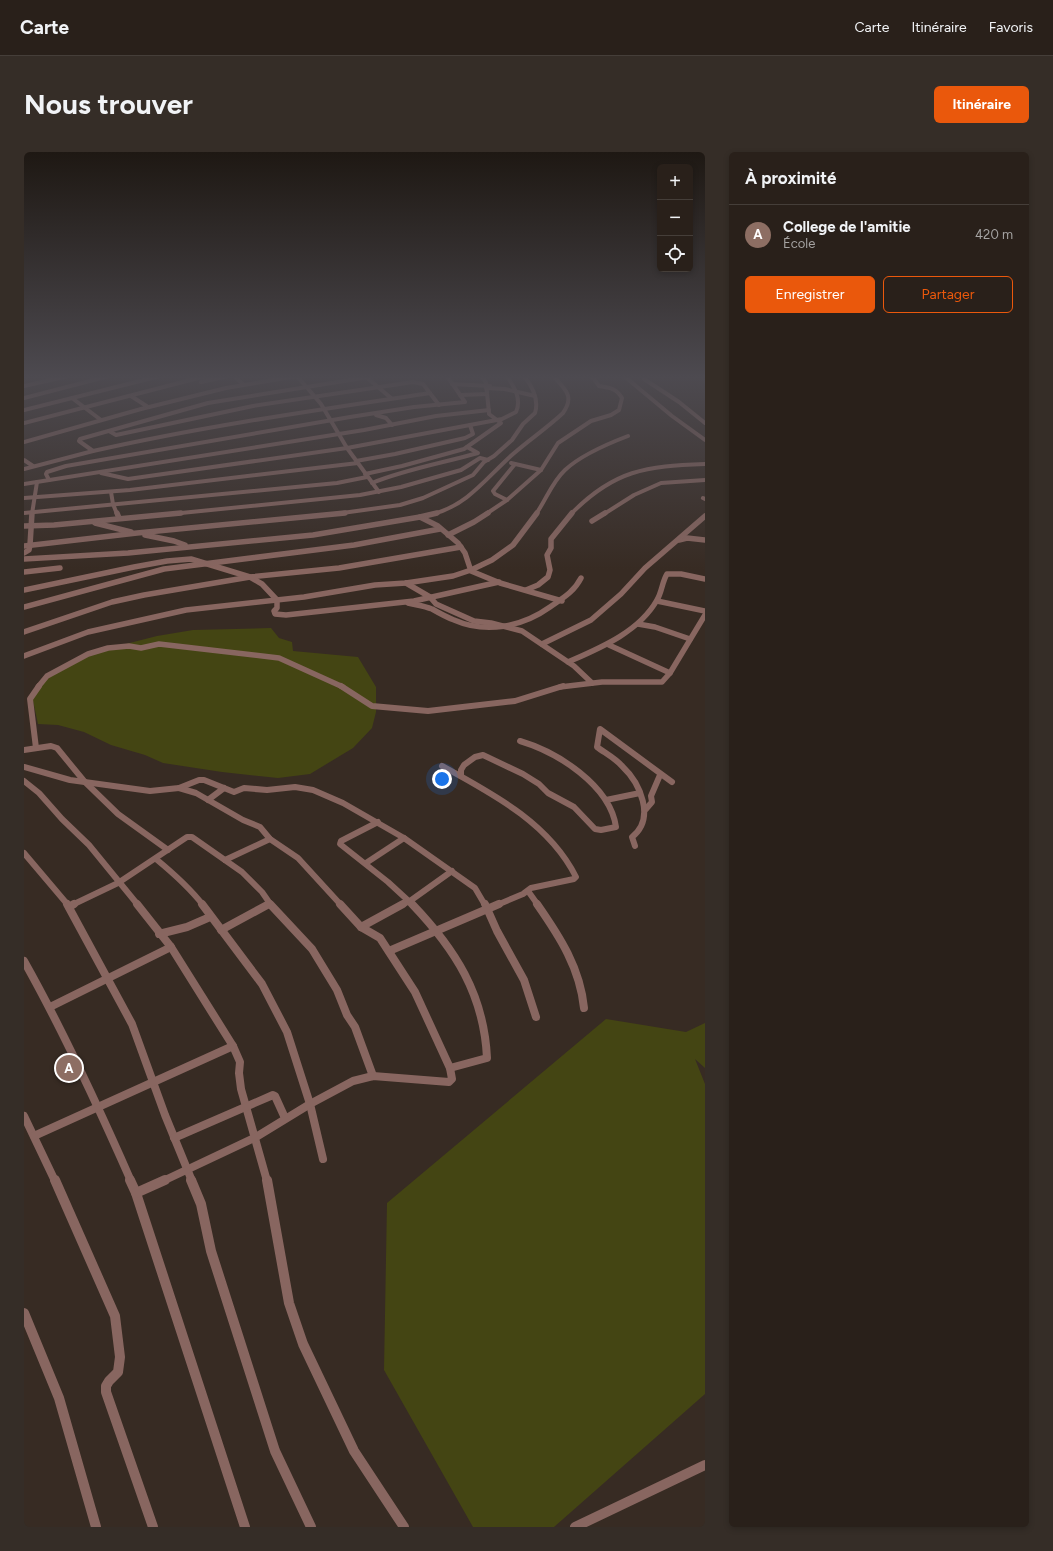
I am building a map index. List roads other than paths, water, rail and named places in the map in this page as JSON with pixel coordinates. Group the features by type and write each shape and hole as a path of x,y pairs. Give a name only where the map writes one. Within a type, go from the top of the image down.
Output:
{"street":[{"path":"79,440 93,451"},
{"path":"24,469 141,440"},
{"path":"49,480 46,473 59,468 141,452 214,440"},
{"path":"232,440 232,442 238,449"},
{"path":"24,484 298,440"},
{"path":"343,440 366,476 379,492"},
{"path":"99,472 128,479 347,448 389,440"},
{"path":"24,498 130,490 357,462 456,440"},
{"path":"24,513 337,483 458,451 467,447 475,440"},
{"path":"24,546 137,533 355,512 400,505 430,495 471,477 484,462 512,440"},
{"path":"24,559 128,553 323,534 438,513 455,506 478,490 505,462 530,440"},
{"path":"448,534 477,520 507,500 540,470 558,443 562,440"},
{"path":"24,656 88,632 192,609 316,595 371,585 406,583 453,576 471,570 492,560 513,545 565,470 590,453 617,440"},
{"path":"372,483 394,474 423,468 478,453 467,447"},
{"path":"141,452 146,464"},
{"path":"24,526 257,506 290,501 340,498 379,492 461,470 480,458 488,460"},
{"path":"24,460 33,466"},
{"path":"505,462 540,470"},
{"path":"507,500 498,496 493,491 515,464"},
{"path":"526,590 539,584 548,577 550,571 547,555 552,548 551,539 566,519 592,493 612,481 640,469 665,465 705,464"},
{"path":"128,479 130,490"},
{"path":"592,521 613,507 650,487 673,481 705,480"},
{"path":"24,554 29,550 30,545 30,526 37,482"},
{"path":"111,492 113,504 119,518"},
{"path":"542,644 591,620 621,594 645,568 705,516"},
{"path":"420,517 426,518 440,528 461,547 465,553 471,570 499,582 562,601"},
{"path":"85,521 174,541 188,546"},
{"path":"24,606 162,569 208,562 354,545 440,528"},
{"path":"676,542 682,538 705,540"},
{"path":"24,632 115,601 250,578 339,568 461,547"},
{"path":"24,590 167,561 191,559 208,562 262,584 277,600 277,608 274,612 285,616 406,602 499,582"},
{"path":"24,572 60,568"},
{"path":"568,662 609,645 638,624 657,601 667,574 681,574 705,579"},
{"path":"406,602 431,609 445,617 460,622 492,629 520,624 537,616 562,601 576,588 580,578"},
{"path":"406,583 430,597 436,604 471,620 491,623 522,631 568,662 592,683"},
{"path":"657,601 705,611"},
{"path":"36,748 30,699 42,681 47,676 71,662 88,654 108,648 129,646 142,648 159,644 277,658 338,684 372,706 428,711 514,701 557,687 592,683 662,682 670,674 705,615"},
{"path":"638,624 655,627 690,639"},
{"path":"609,645 670,674"},
{"path":"646,809 640,793 626,770 597,747 600,729 616,739 672,782"},
{"path":"461,776 461,770 464,765 475,757 483,756 523,774 548,793 574,807 596,829 616,827 615,819 606,800 586,778 557,756 520,741"},
{"path":"24,750 53,746 57,748 87,784 118,814 168,850"},
{"path":"389,951 413,942 528,891 531,888 574,879 576,877 559,846 544,832 495,797 442,766"},
{"path":"24,767 87,784 153,791 179,788 196,793 243,820 260,827 270,839 298,858 360,927 380,938 415,992 428,1016 450,1068 452,1079 449,1082 373,1076 353,1081 285,1118 256,1137 136,1193"},
{"path":"635,846 632,837 638,834 646,809 652,802 651,796 660,774"},
{"path":"179,788 199,780 234,792 244,788 267,790 295,787 314,790 343,803 404,838 475,888 482,898 497,931 524,980 536,1017"},
{"path":"24,781 39,793 62,819 89,845 118,883 171,947 233,1046 240,1062 239,1078 245,1107 256,1137 265,1170 289,1303 303,1344 354,1451 404,1527"},
{"path":"208,800 224,788"},
{"path":"606,800 640,793"},
{"path":"378,822 340,843 366,863 410,902 455,955 473,990 484,1027 487,1056 485,1060 450,1068"},
{"path":"69,907 118,883 189,837 237,869 262,892 270,904 305,940 331,978 342,1000 347,1015 355,1027 373,1076"},
{"path":"366,863 404,838"},
{"path":"225,860 270,839"},
{"path":"24,853 69,907 132,1024 174,1138 201,1204 213,1258 275,1451 311,1527"},
{"path":"156,859 179,878 192,892 242,960 262,984 287,1032 310,1104 323,1158"},
{"path":"360,927 381,915 410,902 452,871"},
{"path":"528,891 560,937 569,953 580,978 584,994 584,1008"},
{"path":"221,930 270,904"},
{"path":"159,934 187,926 210,917"},
{"path":"50,1007 171,947"},
{"path":"24,961 50,1007 99,1108 136,1193 190,1362 246,1527"},
{"path":"34,1136 99,1108 233,1046"},
{"path":"174,1138 273,1095 275,1096 285,1118"},
{"path":"24,1116 61,1193 115,1316 120,1356 119,1365 118,1372 106,1386 106,1392 153,1527"},
{"path":"24,1313 59,1398 96,1527"},
{"path":"575,1527 705,1465"}],"place":[{"name":"College de l'amitie","path":"69,1068"}]}
